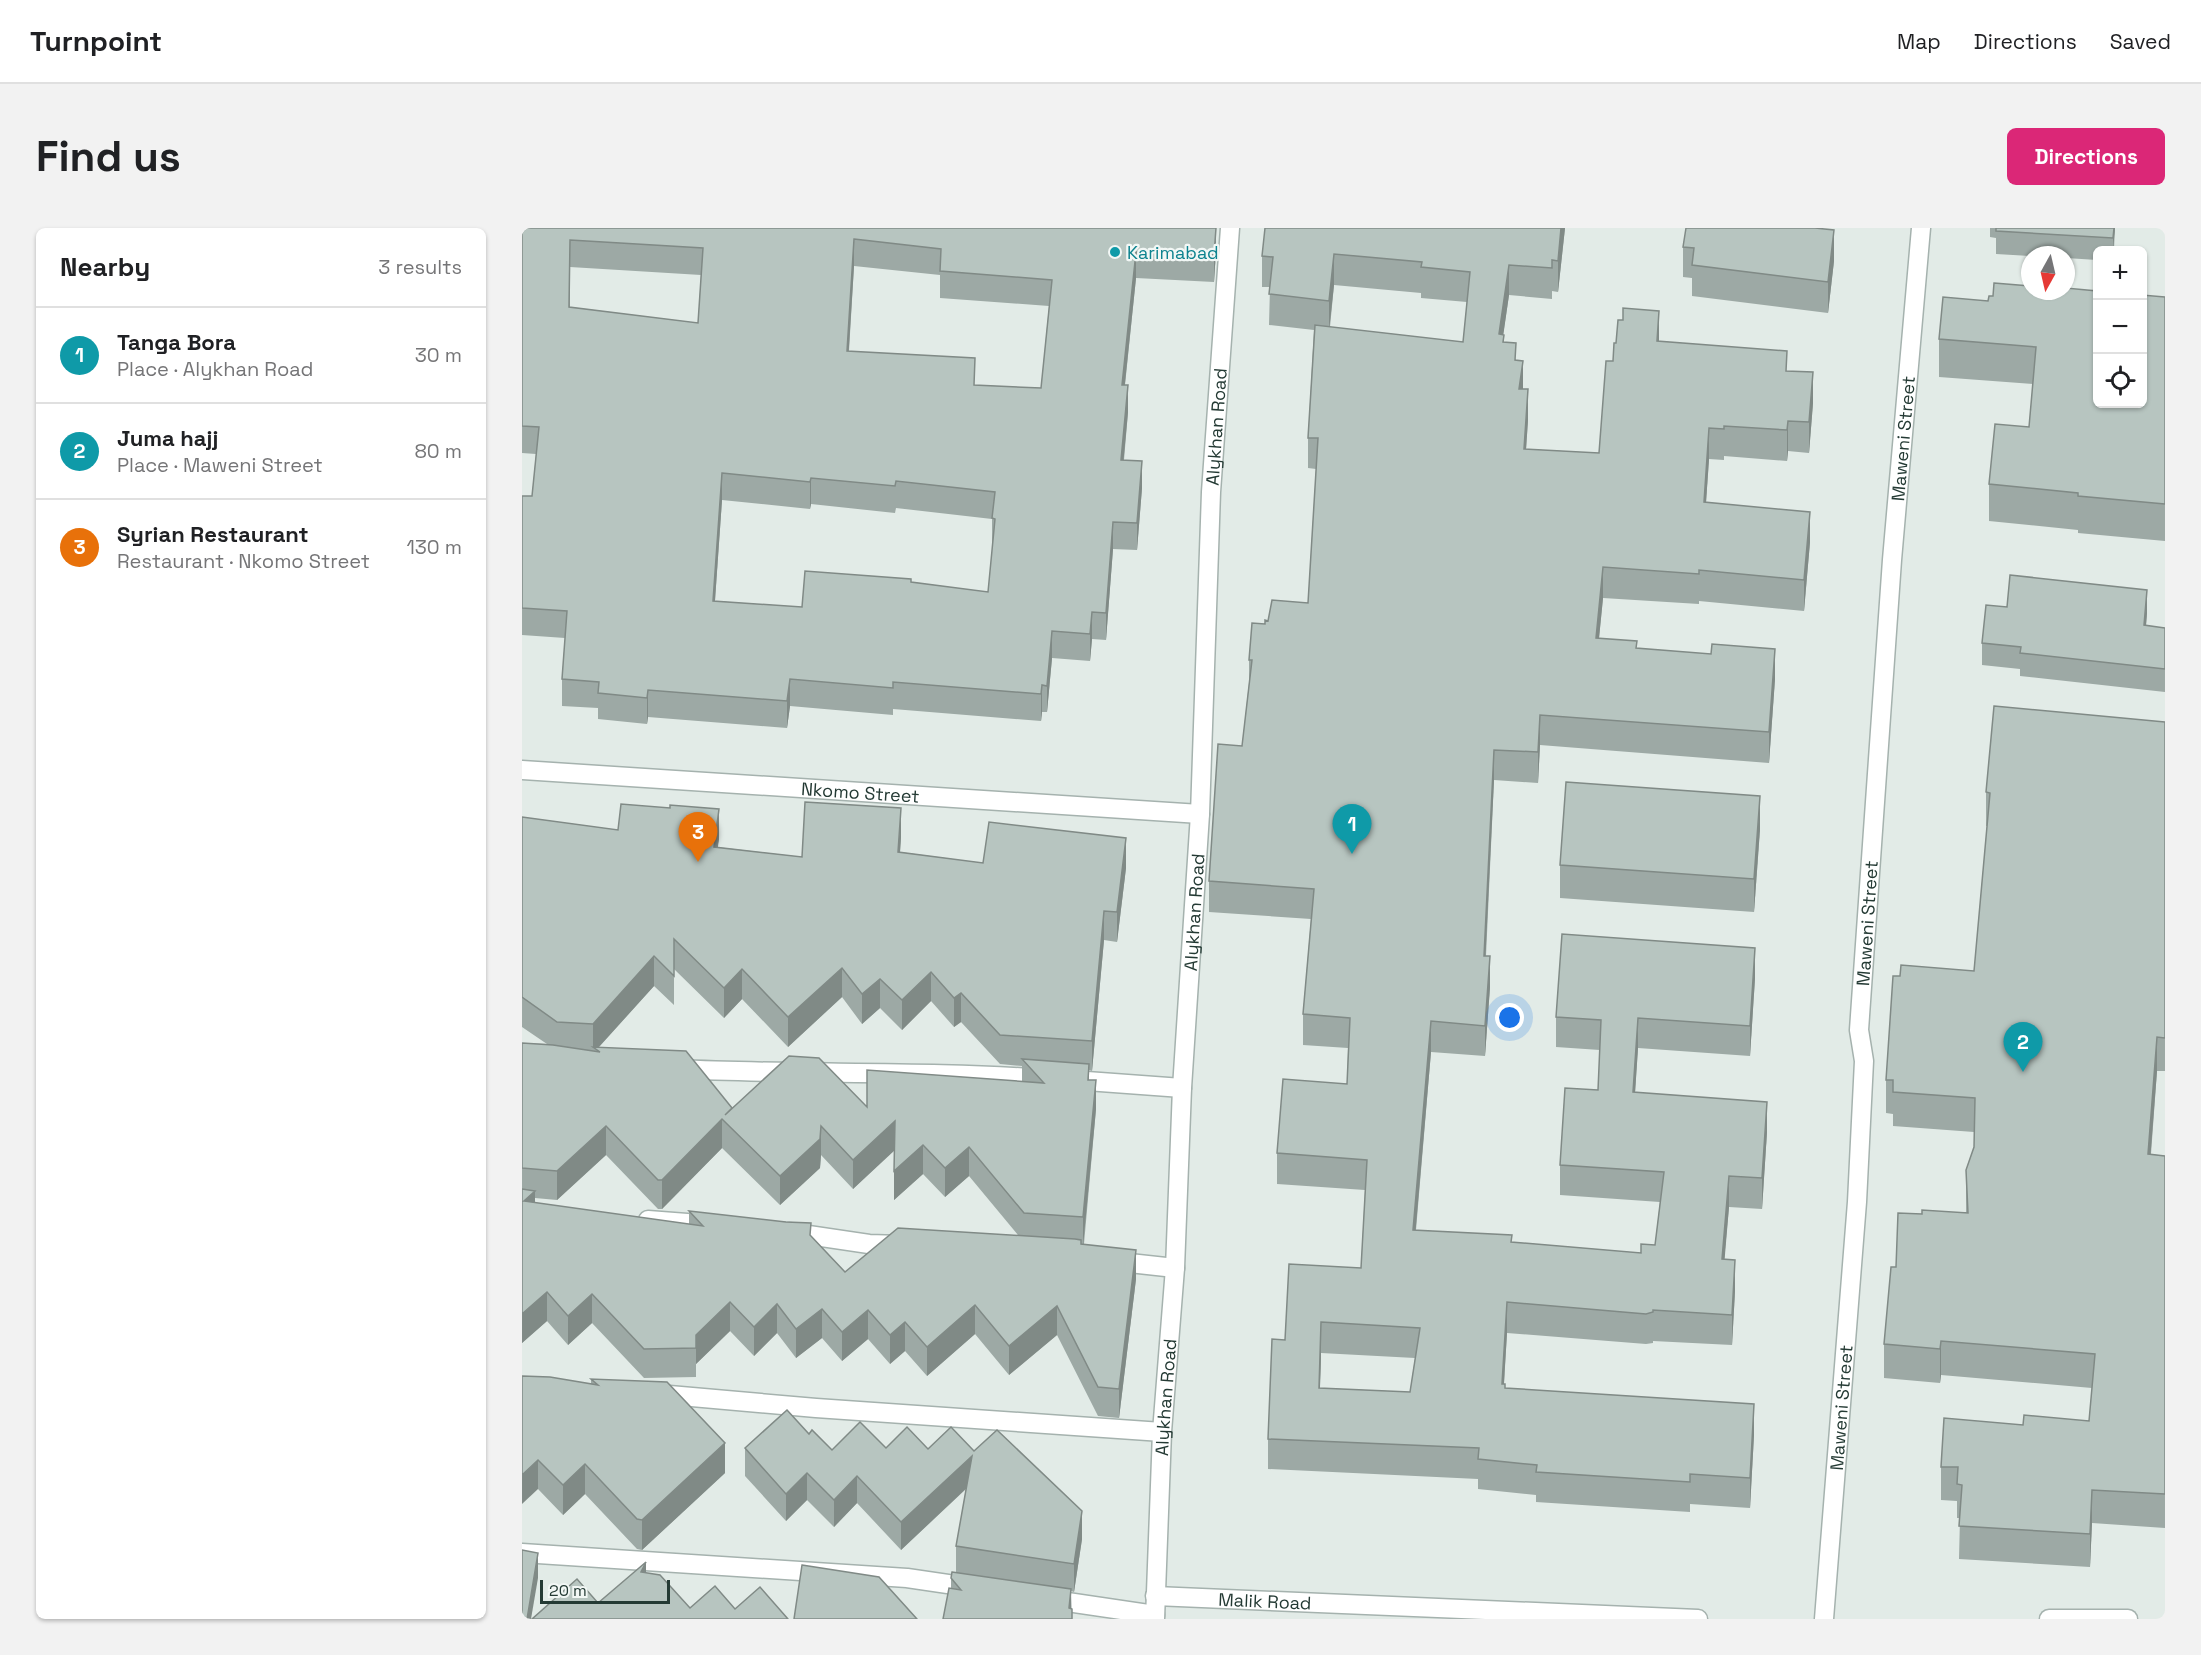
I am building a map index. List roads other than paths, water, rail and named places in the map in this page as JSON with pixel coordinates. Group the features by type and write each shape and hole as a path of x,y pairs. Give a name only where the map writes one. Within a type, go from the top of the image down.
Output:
{"street":[{"name":"Alykhan Road","path":"1155,1617 1162,1432 1175,1268 1182,1088 1200,814 1211,492 1230,228"},
{"name":"Maweni Street","path":"1824,1619 1857,1202 1864,1061 1859,1030 1892,560 1922,228"},
{"name":"Nkomo Street","path":"522,770 1200,814"},
{"path":"656,1068 910,1075 964,1073 1182,1088"},
{"path":"628,1218 727,1227"},
{"path":"771,1230 869,1244 915,1246"},
{"path":"1097,1260 1175,1268"},
{"path":"643,1393 816,1408 1162,1432"},
{"path":"522,1553 907,1578 990,1590"},
{"path":"1025,1596 1155,1617"},
{"name":"Malik Road","path":"1155,1596 1698,1619"},
{"path":"2049,1619 2128,1619"}],"place":[{"name":"Karimabad","path":"1115,252"},
{"name":"Tanga Bora","path":"1352,854"},
{"name":"Syrian Restaurant","path":"698,862"},
{"name":"Juma hajj","path":"2023,1072"}]}
